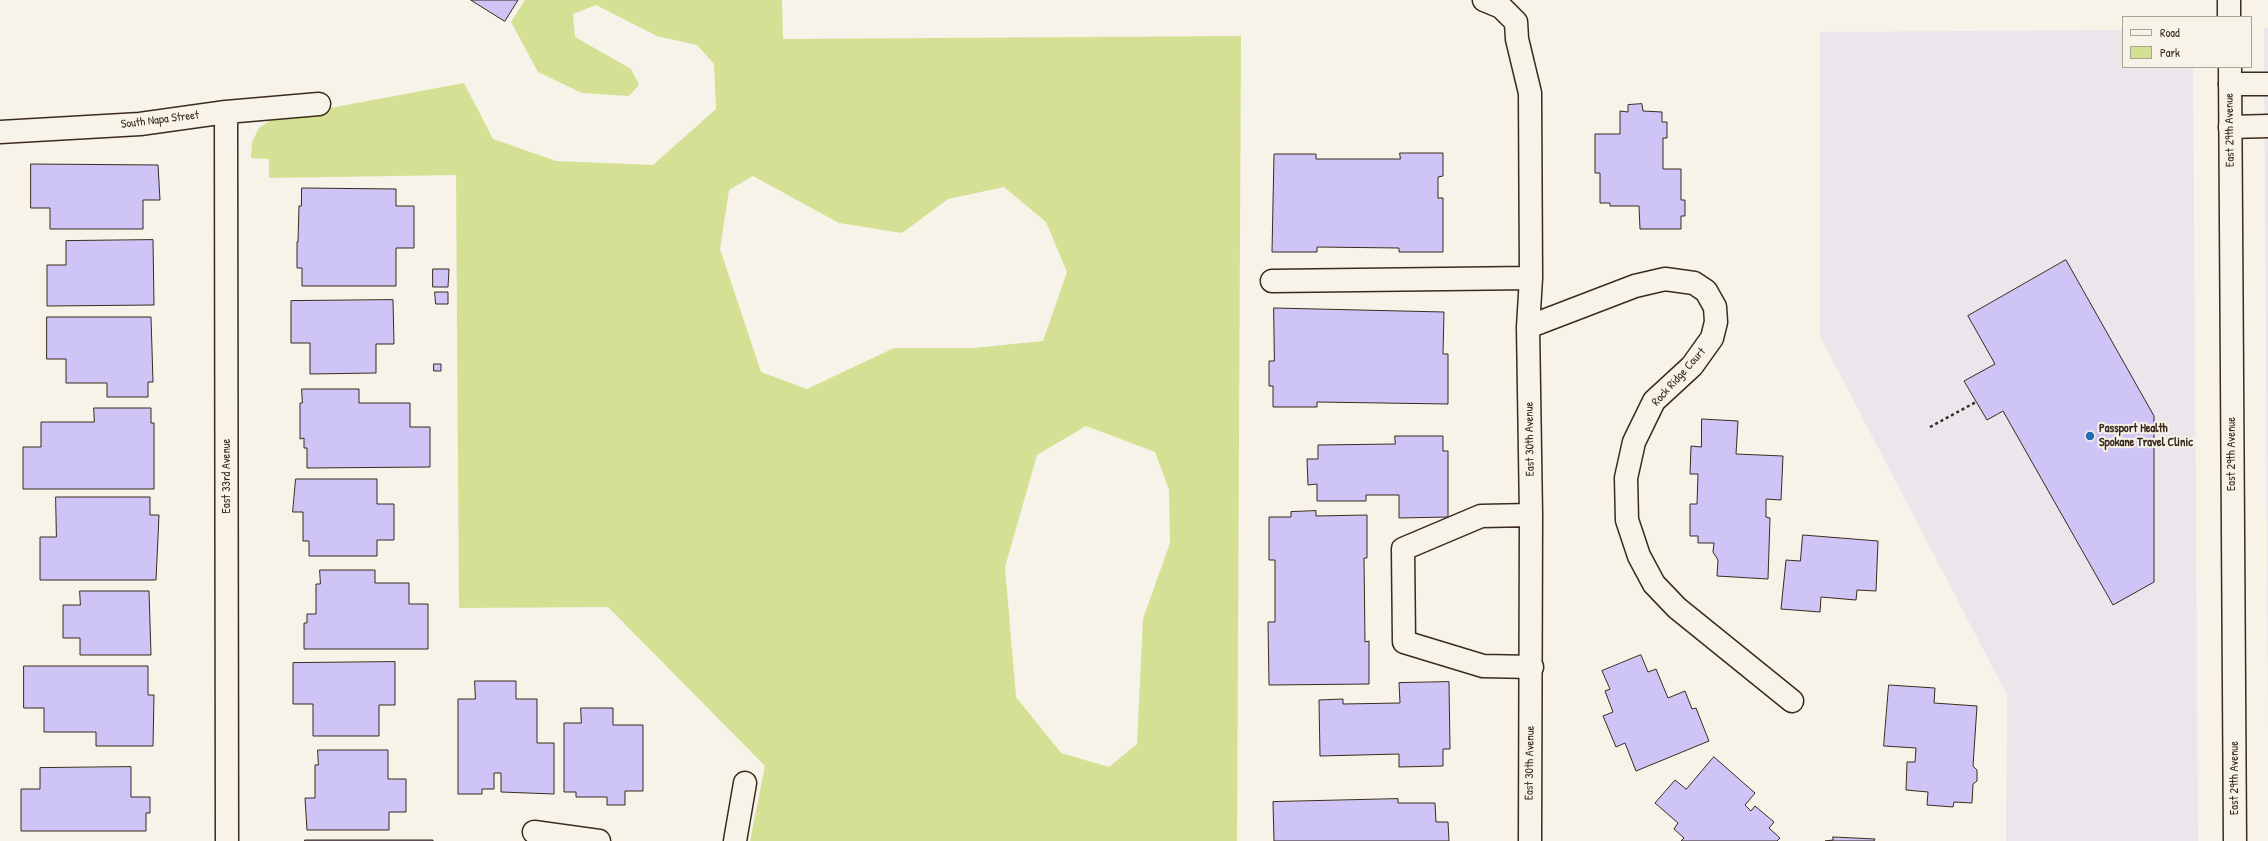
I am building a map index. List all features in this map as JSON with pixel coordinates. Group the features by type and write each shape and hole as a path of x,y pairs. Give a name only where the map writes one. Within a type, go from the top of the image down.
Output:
{"street":[{"name":"East 30th Avenue","path":"1484,0 1501,7 1516,22 1517,39 1530,93 1531,278 1528,327 1532,667 1530,841"},
{"path":"2229,0 2229,16"},
{"path":"2230,75 2268,84"},
{"name":"East 29th Avenue","path":"2230,75 2235,841"},
{"name":"South Napa Street","path":"0,132 140,124 226,112 319,104"},
{"name":"East 33rd Avenue","path":"226,112 227,841"},
{"path":"2230,127 2268,126"},
{"path":"1272,281 1531,278"},
{"name":"Rock Ridge Court","path":"1528,327 1635,286 1665,280 1694,283 1706,291 1715,307 1716,322 1712,338 1692,366 1654,401 1634,442 1626,478 1627,520 1639,556 1654,584 1677,608 1792,701"},
{"path":"1531,516 1481,516 1403,549 1403,557 1404,642 1483,666 1532,667"},
{"path":"735,841 745,783"},
{"path":"534,832 599,841"}],"path":[{"path":"1930,427 1976,402"}],"shaded area":[{"path":"2264,28 2268,28 2268,726"},
{"path":"2122,30 2122,68 2193,68 2198,841 2006,841 2007,695 1820,336 1820,32"}],"green space":[{"path":"525,0 782,0 783,39 1241,36 1237,841 750,841 765,766 608,607 459,608 456,175 269,178 269,159 251,158 252,142 259,128 278,115 314,111 464,83 493,139 556,161 653,165 716,109 714,64 697,45 657,36 596,5 573,14 575,37 631,69 639,85 629,96 582,93 538,72 511,22","holes":["753,176 839,223 902,233 948,199 1004,187 1046,222 1067,272 1043,341 973,348 894,348 807,389 761,372 720,249 729,190","1086,426 1155,452 1169,490 1170,543 1143,619 1137,744 1109,767 1061,753 1016,697 1005,567 1037,455"]}],"building":[{"path":"471,0 518,0 505,21"},
{"path":"1642,104 1643,111 1662,112 1662,122 1667,122 1667,138 1663,138 1663,169 1681,169 1681,200 1685,200 1685,216 1681,216 1681,229 1640,229 1639,206 1610,206 1610,203 1600,203 1600,173 1595,173 1595,134 1620,134 1620,111 1628,112 1628,105"},
{"path":"1400,153 1443,153 1443,176 1438,177 1438,198 1443,198 1443,252 1399,252 1399,248 1317,247 1317,252 1272,252 1274,154 1316,154 1316,159 1400,159"},
{"path":"31,164 158,165 160,200 143,200 143,229 50,229 50,208 31,208"},
{"path":"302,188 396,189 396,206 414,206 414,248 396,248 396,286 302,286 302,268 297,268 297,242 299,206 301,206"},
{"path":"153,240 154,305 47,306 47,265 66,265 66,241"},
{"path":"2066,260 2154,416 2154,582 2113,605 2003,411 1987,420 1964,381 1995,364 1968,316"},
{"path":"433,269 449,269 448,287 433,287"},
{"path":"435,292 448,292 448,304 436,304"},
{"path":"393,300 394,344 376,344 376,373 310,374 310,343 291,343 291,301"},
{"path":"1274,308 1444,312 1443,354 1448,354 1448,404 1317,402 1317,407 1273,407 1273,386 1269,386 1269,361 1274,361"},
{"path":"47,317 151,317 153,382 148,382 148,397 107,397 107,383 66,383 66,359 47,359"},
{"path":"434,364 441,364 441,371 434,371"},
{"path":"302,389 359,389 359,403 410,403 410,427 430,427 430,467 307,468 307,448 304,448 304,438 300,439 300,403 302,403"},
{"path":"94,408 151,408 151,423 154,423 154,489 23,489 23,447 41,447 41,422 94,422"},
{"path":"1702,419 1738,421 1736,454 1783,456 1781,500 1766,499 1766,517 1770,518 1768,579 1717,576 1718,560 1713,552 1714,543 1698,543 1698,536 1690,536 1690,504 1697,504 1698,474 1690,474 1691,446 1701,447"},
{"path":"1395,436 1443,436 1443,451 1448,451 1448,517 1399,518 1399,495 1366,495 1366,501 1317,501 1317,484 1308,485 1307,459 1318,459 1318,445 1395,444"},
{"path":"296,479 377,479 377,504 394,504 394,540 377,540 377,556 309,556 309,541 303,541 303,512 293,512"},
{"path":"56,497 150,497 150,515 159,515 156,580 40,580 40,537 56,537"},
{"path":"1316,511 1316,516 1367,515 1367,558 1364,558 1365,642 1369,641 1369,684 1269,685 1268,622 1275,622 1275,560 1269,560 1269,517 1291,517 1291,512"},
{"path":"1803,535 1878,541 1876,591 1857,590 1856,600 1821,597 1820,612 1781,609 1786,560 1800,561"},
{"path":"320,570 375,570 375,583 409,583 409,604 428,604 428,649 304,649 304,623 307,623 307,614 316,614 316,584 320,584"},
{"path":"80,591 149,591 151,655 80,655 80,638 63,638 63,605 80,605"},
{"path":"1641,655 1648,672 1656,669 1668,698 1685,691 1692,709 1696,708 1709,741 1636,771 1625,743 1616,747 1603,716 1613,712 1605,691 1610,689 1602,671"},
{"path":"395,662 395,705 379,705 379,736 313,736 313,704 293,704 293,663"},
{"path":"24,666 148,666 148,695 154,695 153,746 96,746 96,732 44,732 44,708 24,708"},
{"path":"475,681 516,681 516,699 537,699 537,743 554,743 554,794 501,792 501,773 494,773 494,789 482,789 482,794 458,794 458,699 475,699"},
{"path":"1449,682 1450,749 1443,749 1443,766 1399,767 1399,754 1320,756 1319,700 1343,699 1343,704 1400,703 1399,683"},
{"path":"1889,685 1935,688 1934,703 1977,706 1973,766 1977,770 1977,781 1973,784 1972,803 1954,802 1953,807 1927,805 1928,792 1906,790 1907,762 1915,762 1916,748 1884,746"},
{"path":"581,708 613,708 613,725 643,725 643,791 625,791 625,805 607,805 607,797 576,797 576,792 564,792 564,723 581,723"},
{"path":"318,750 388,750 388,779 406,779 406,812 389,812 389,830 307,830 305,798 315,798 315,765 318,765"},
{"path":"1714,757 1755,793 1745,805 1751,811 1755,806 1774,822 1769,828 1780,838 1777,841 1681,841 1684,838 1674,829 1678,823 1655,803 1675,780 1686,789"},
{"path":"131,767 131,797 150,797 150,813 146,813 146,831 21,831 21,789 40,789 40,768"},
{"path":"1398,799 1398,803 1435,803 1436,822 1448,822 1449,841 1274,841 1273,802"},
{"path":"1833,837 1875,839 1874,841 1825,841 1833,840"},
{"path":"433,840 433,841 305,841"}],"place":[{"name":"Passport Health Spokane Travel Clinic","path":"2090,436"}]}
